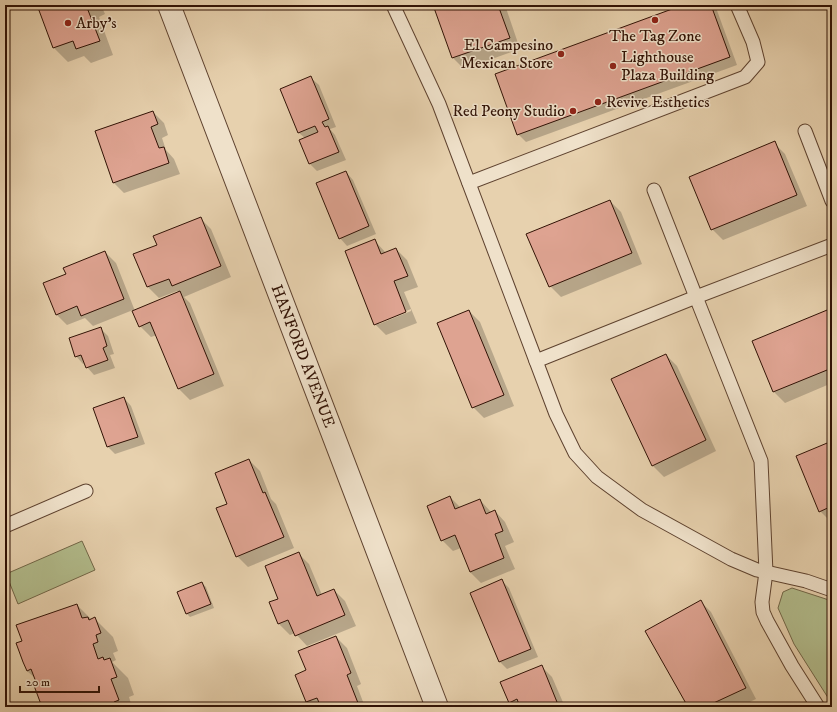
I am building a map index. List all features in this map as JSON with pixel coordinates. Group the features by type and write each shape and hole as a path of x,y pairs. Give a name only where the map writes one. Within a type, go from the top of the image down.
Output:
{"street":[{"name":"HANFORD AVENUE","path":"169,5 437,707"}],"lane":[{"path":"393,5 440,104 556,414 575,453 597,477 642,510 731,559 757,570 806,581 832,590"},
{"path":"469,183 745,77 758,62 753,42 737,5"},
{"path":"805,131 832,201"},
{"path":"654,190 761,461 766,572 762,602 763,612 792,666 818,707"},
{"path":"536,361 696,297 832,246"},
{"path":"5,526 86,491"}],"green space":[{"path":"82,541 95,570 18,604 6,574"},
{"path":"792,588 832,601 832,704 794,644 778,608 783,592"}],"building":[{"name":"Arby's","path":"37,5 86,5 100,41 76,49 73,41 53,48"},
{"path":"433,5 498,5 510,38 452,58"},
{"name":"Lighthouse Plaza Building","path":"683,5 711,5 730,57 517,135 495,74"},
{"path":"311,76 329,119 322,122 325,127 328,126 339,152 309,164 299,140 318,132 315,126 298,133 280,89"},
{"path":"153,111 158,124 151,127 159,148 164,147 169,163 113,183 95,131"},
{"path":"775,141 797,195 711,230 689,177"},
{"path":"346,171 369,226 339,239 316,183"},
{"path":"610,200 632,253 549,287 526,234"},
{"path":"201,217 221,266 172,286 169,279 147,287 133,254 157,245 153,236"},
{"path":"375,239 381,254 396,248 408,276 394,281 406,312 374,325 345,251"},
{"path":"105,251 124,299 81,316 77,306 56,315 43,283 66,274 63,268"},
{"path":"180,291 214,374 178,389 150,322 139,327 132,311"},
{"path":"832,308 832,368 773,392 752,341"},
{"path":"469,310 504,395 472,408 437,323"},
{"path":"101,327 107,346 103,348 108,360 86,368 81,355 75,357 69,338"},
{"path":"666,354 706,440 652,466 611,379"},
{"path":"124,397 138,437 107,447 93,408"},
{"path":"832,441 832,506 819,512 796,456"},
{"path":"249,459 284,537 236,557 216,508 227,504 215,473"},
{"path":"450,496 455,509 480,499 486,514 495,510 503,531 495,534 504,558 470,572 455,535 441,541 427,506"},
{"path":"299,552 317,596 334,589 345,615 295,636 288,620 278,624 269,602 278,599 265,566"},
{"path":"502,579 531,649 499,662 470,593"},
{"path":"202,582 211,604 186,614 177,592"},
{"path":"701,600 746,688 705,707 688,707 645,631"},
{"path":"77,604 82,618 88,617 89,620 95,617 101,633 96,635 98,642 93,644 98,659 103,657 104,660 110,658 117,677 111,679 119,700 114,702 116,707 42,707 33,683 36,682 31,669 27,671 23,662 16,643 22,641 16,625"},
{"path":"336,636 351,673 347,675 358,703 356,705 357,707 321,707 317,698 306,702 295,675 306,670 298,651"},
{"path":"542,665 559,707 520,707 517,699 509,703 500,682"}],"place":[{"name":"The Tag Zone","path":"655,20"},
{"name":"Arby's","path":"68,23"},
{"name":"El Campesino Mexican Store","path":"561,54"},
{"name":"Lighthouse Plaza Building","path":"613,66"},
{"name":"Revive Esthetics","path":"598,102"},
{"name":"Red Peony Studio","path":"573,111"}]}
